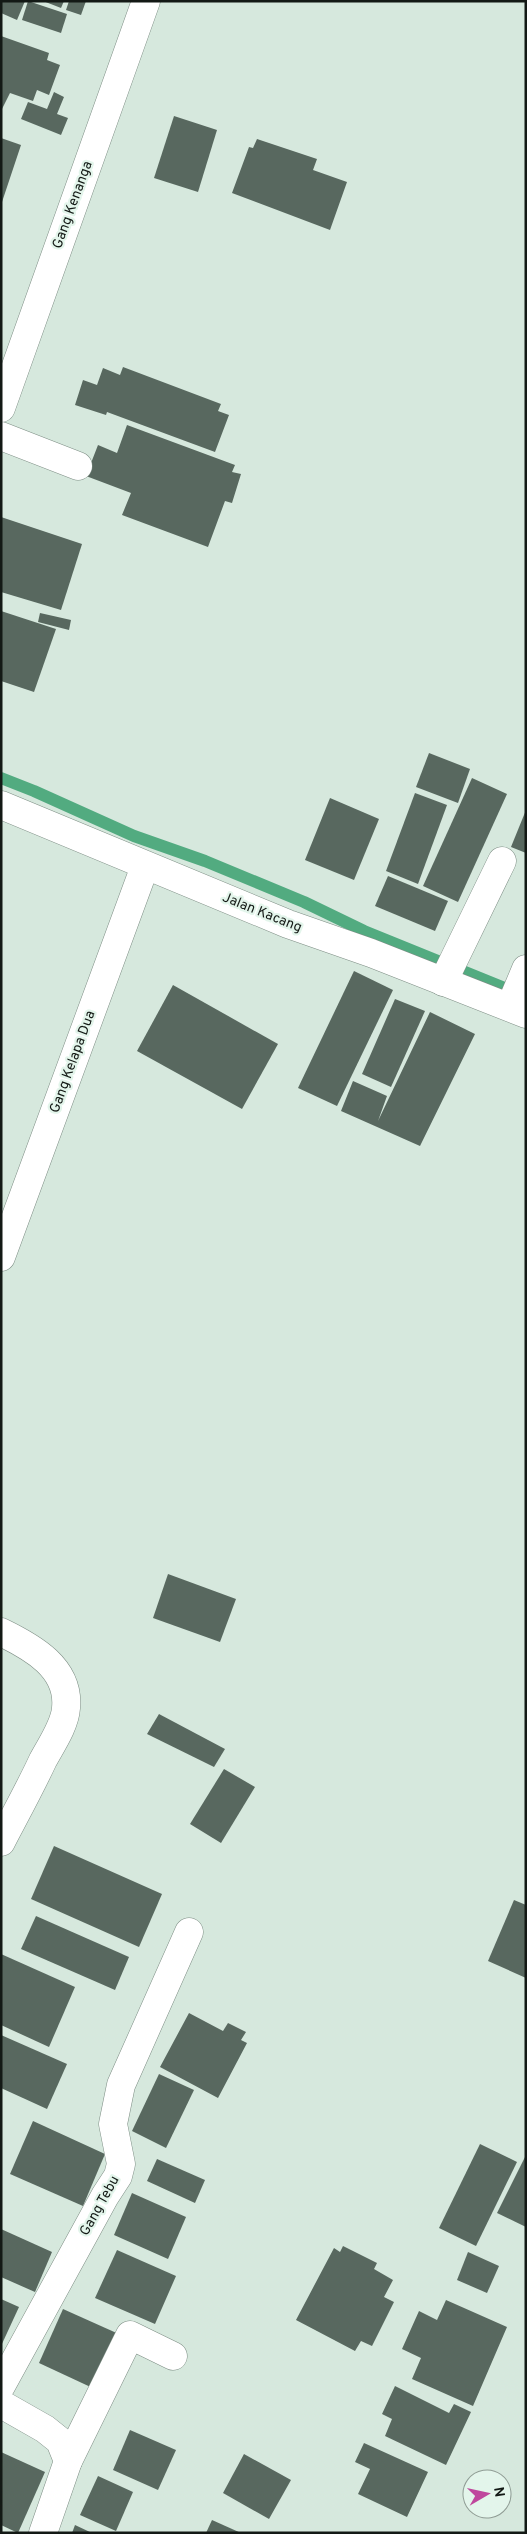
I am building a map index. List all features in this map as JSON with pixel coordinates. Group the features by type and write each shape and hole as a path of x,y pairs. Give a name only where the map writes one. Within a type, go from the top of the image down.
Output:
{"street":[{"name":"Gang Kenanga","path":"1,408 146,1"},
{"path":"1,436 78,466"},
{"name":"Jalan Kacang","path":"1,806 288,924 371,953 449,969 520,991"},
{"path":"449,969 502,861"},
{"name":"Gang Kelapa Dua","path":"1,1257 145,866"},
{"path":"1,1632 37,1652 51,1664 60,1678 66,1694 66,1710 54,1740 1,1842"},
{"name":"Gang Tebu","path":"1,2386 105,2196 118,2176 121,2164 113,2124 121,2085 189,1932"},
{"path":"44,2533 68,2461 130,2334 173,2356"},
{"path":"1,2404 45,2429 60,2441 68,2461"}],"building":[{"path":"1,1 25,1 17,20 1,13"},
{"path":"28,1 67,14 61,33 22,20"},
{"path":"43,1 64,1 61,8"},
{"path":"69,1 86,1 81,15 66,10"},
{"path":"1,36 49,53 47,60 60,65 49,95 37,90 33,101 10,93 1,111"},
{"path":"54,92 64,97 57,114 68,118 61,135 21,119 28,102 47,109"},
{"path":"174,116 217,130 198,192 154,178"},
{"path":"1,138 21,145 2,202 1,202"},
{"path":"257,139 317,159 313,170 347,182 330,230 232,193 249,147 253,148"},
{"path":"123,367 221,404 218,411 229,415 215,452 107,412 106,415 75,405 83,380 97,385 103,368 120,375"},
{"path":"127,425 235,465 232,472 241,474 232,503 225,501 208,547 122,515 131,493 86,476 98,445 117,453"},
{"path":"1,517 82,544 61,610 1,592"},
{"path":"1,611 56,629 34,692 1,681"},
{"path":"40,613 71,620 69,630 38,622"},
{"path":"429,753 470,769 458,803 416,787"},
{"path":"472,778 507,794 458,902 423,886"},
{"path":"415,793 447,805 418,884 386,871"},
{"path":"330,798 379,819 354,880 305,860"},
{"path":"526,810 526,853 511,847"},
{"path":"388,876 448,901 435,931 375,906"},
{"path":"354,971 393,990 337,1106 298,1088"},
{"path":"173,985 278,1044 242,1109 137,1051"},
{"path":"395,999 425,1011 391,1087 362,1074"},
{"path":"430,1012 475,1034 420,1146 341,1111 353,1081 387,1096 378,1121"},
{"path":"168,1574 236,1599 220,1642 153,1618"},
{"path":"159,1714 225,1749 214,1767 147,1734"},
{"path":"224,1769 255,1787 221,1843 190,1824"},
{"path":"54,1846 162,1894 139,1947 31,1899"},
{"path":"514,1900 526,1905 526,1978 488,1961"},
{"path":"36,1916 129,1957 115,1990 21,1949"},
{"path":"1,1954 75,1987 49,2047 1,2025"},
{"path":"189,2013 223,2031 228,2023 246,2032 241,2040 247,2043 218,2098 160,2067"},
{"path":"1,2035 67,2064 47,2109 1,2088"},
{"path":"159,2074 194,2090 166,2148 132,2131"},
{"path":"33,2121 105,2154 83,2206 10,2174"},
{"path":"480,2144 517,2162 476,2246 439,2228"},
{"path":"526,2155 526,2227 497,2213"},
{"path":"157,2159 205,2180 195,2203 147,2181"},
{"path":"132,2193 186,2217 168,2259 114,2235"},
{"path":"1,2229 52,2252 35,2292 1,2277"},
{"path":"343,2246 377,2263 374,2269 393,2280 384,2297 394,2302 372,2346 361,2341 355,2351 296,2320 334,2248 340,2252"},
{"path":"117,2250 176,2276 155,2324 95,2298"},
{"path":"468,2252 499,2266 487,2293 457,2280"},
{"path":"1,2299 19,2307 1,2346"},
{"path":"446,2300 507,2327 473,2406 412,2379 421,2358 402,2349 419,2311 437,2320"},
{"path":"63,2309 121,2335 97,2390 39,2363"},
{"path":"395,2386 449,2413 454,2404 471,2412 446,2465 385,2436 392,2419 382,2414"},
{"path":"130,2430 176,2450 158,2490 113,2470"},
{"path":"364,2443 428,2472 407,2517 358,2494 370,2469 355,2462"},
{"path":"1,2452 45,2472 18,2533 1,2525"},
{"path":"244,2454 291,2480 269,2519 223,2493"},
{"path":"98,2476 133,2492 116,2531 80,2515"},
{"path":"212,2520 241,2533 206,2533"},
{"path":"75,2525 92,2533 72,2533"}],"waterway":[{"path":"1,778 134,836 205,861 304,902 364,931 519,994"}]}
